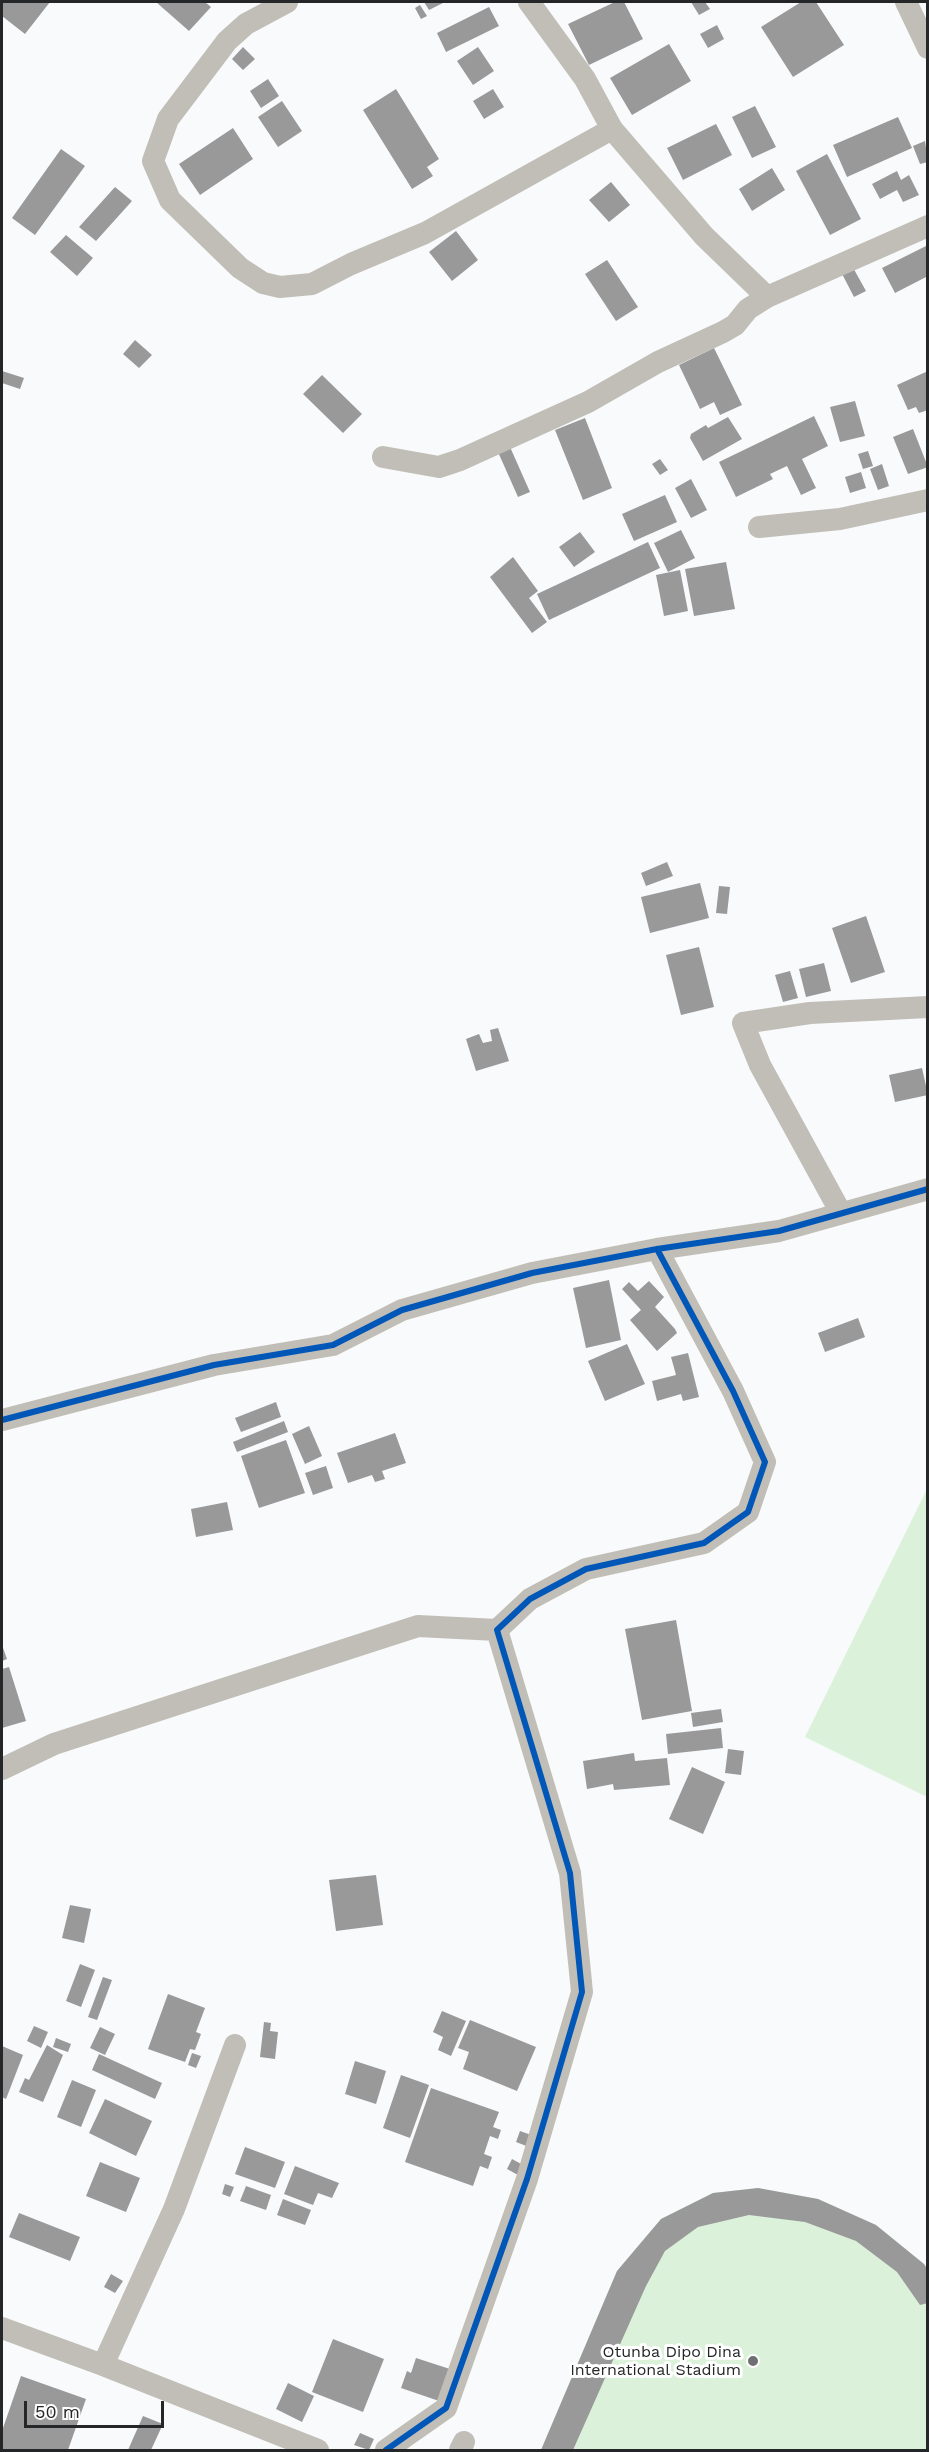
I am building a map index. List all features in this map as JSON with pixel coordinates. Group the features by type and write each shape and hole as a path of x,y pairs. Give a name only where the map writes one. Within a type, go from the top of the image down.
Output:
{"street":[{"path":"287,2 246,24 227,41 168,119 153,161 170,200 240,268 263,283 280,287 312,284 425,233 612,129"},
{"path":"529,2 585,80 612,129 704,236 767,297"},
{"path":"906,2 927,48"},
{"path":"383,457 439,467 460,460 588,402 658,362 723,332 735,325 748,309 767,297 927,226"},
{"path":"759,527 840,519 909,506 927,500"},
{"path":"841,1213 760,1065 743,1023 810,1013 927,1007"},
{"path":"2,1420 213,1365 333,1345 402,1310 532,1273 657,1249 779,1231 927,1189"},
{"path":"2,1769 54,1744 418,1626 497,1630 530,1599 586,1569 704,1543 748,1512 765,1462 733,1391 657,1249"},
{"path":"386,2451 446,2408 527,2179 582,1992 570,1873 497,1630"},
{"path":"103,2365 174,2209 236,2045"},
{"path":"2,2328 103,2365 318,2451"}],"green space":[{"path":"927,1489 927,1797 805,1737"},
{"name":"Otunba Dipo Dina International Stadium","path":"758,2188 818,2199 876,2225 924,2264 927,2270 927,2450 541,2450 617,2271 661,2219 713,2193"}],"building":[{"path":"2,2 50,2 25,34 2,16"},
{"path":"156,2 205,2 211,7 189,31"},
{"path":"424,2 445,2 429,10"},
{"path":"615,2 624,2 643,39 589,65 568,24"},
{"path":"691,2 705,2 710,9 699,15"},
{"path":"801,2 816,2 844,45 793,77 761,27"},
{"path":"420,5 427,16 421,19 415,8"},
{"path":"489,7 499,26 446,52 437,33"},
{"path":"717,25 724,39 708,48 700,34"},
{"path":"669,44 691,81 632,115 610,78"},
{"path":"243,47 255,59 243,70 232,59"},
{"path":"478,47 494,71 473,85 457,61"},
{"path":"268,79 279,96 261,108 250,91"},
{"path":"396,89 439,159 427,167 433,176 412,189 363,110"},
{"path":"493,89 504,107 484,119 473,101"},
{"path":"282,101 302,131 278,147 258,117"},
{"path":"755,106 776,147 752,158 732,117"},
{"path":"898,117 912,148 847,177 833,145"},
{"path":"716,124 732,155 683,180 667,148"},
{"path":"233,128 253,159 200,195 179,164"},
{"path":"925,141 928,162 920,164 913,146"},
{"path":"61,149 85,166 35,235 12,218"},
{"path":"827,154 861,219 830,235 796,171"},
{"path":"772,168 785,190 752,211 739,189"},
{"path":"897,171 901,180 909,175 919,195 903,202 897,190 880,199 872,184"},
{"path":"611,182 630,205 609,222 589,200"},
{"path":"115,187 132,201 96,241 79,227"},
{"path":"456,231 478,260 452,281 429,252"},
{"path":"66,235 93,258 77,276 50,252"},
{"path":"928,245 928,276 895,293 882,268"},
{"path":"607,260 638,307 616,321 585,274"},
{"path":"851,264 866,291 854,297 840,270"},
{"path":"135,340 152,355 139,368 123,354"},
{"path":"714,348 742,405 720,415 714,402 700,409 679,365"},
{"path":"2,371 24,378 20,389 2,383"},
{"path":"928,371 928,410 919,413 916,407 908,410 897,385"},
{"path":"322,375 362,414 343,433 303,394"},
{"path":"855,401 865,436 840,442 830,407"},
{"path":"814,416 828,446 802,459 816,488 801,495 787,466 770,474 773,479 736,497 719,462"},
{"path":"728,417 742,439 703,461 690,438 691,434 706,425 708,428"},
{"path":"585,418 612,488 583,500 555,430"},
{"path":"913,429 928,467 908,474 893,437"},
{"path":"510,447 530,492 518,497 498,452"},
{"path":"868,451 873,466 863,469 858,454"},
{"path":"660,459 668,470 660,475 652,464"},
{"path":"882,464 889,486 878,490 870,469"},
{"path":"861,472 866,488 850,493 845,477"},
{"path":"691,479 707,510 691,518 675,488"},
{"path":"665,495 677,522 634,541 622,514"},
{"path":"681,530 695,558 668,572 654,543"},
{"path":"580,532 595,552 574,567 559,547"},
{"path":"648,542 660,568 549,620 537,594"},
{"path":"513,557 538,591 529,598 547,622 532,633 490,577"},
{"path":"726,562 735,609 694,616 685,569"},
{"path":"680,570 688,611 664,616 656,575"},
{"path":"667,862 673,876 646,886 641,873"},
{"path":"700,883 709,918 650,933 641,897"},
{"path":"719,886 730,887 727,914 716,913"},
{"path":"866,916 885,972 851,983 832,928"},
{"path":"699,947 714,1007 681,1015 666,955"},
{"path":"824,963 831,991 806,997 799,969"},
{"path":"790,971 798,998 783,1002 775,975"},
{"path":"498,1028 509,1061 476,1071 466,1039 479,1034 483,1043 492,1041 490,1030"},
{"path":"922,1068 928,1095 895,1102 889,1075"},
{"path":"609,1280 621,1340 586,1348 573,1288"},
{"path":"649,1281 664,1297 655,1307 677,1333 657,1351 630,1320 641,1310 622,1289 629,1282 638,1291"},
{"path":"858,1318 865,1337 825,1352 818,1333"},
{"path":"627,1344 645,1384 605,1401 588,1361"},
{"path":"688,1353 699,1397 683,1401 681,1394 657,1401 652,1381 676,1375 671,1357"},
{"path":"276,1402 281,1417 241,1432 235,1418"},
{"path":"284,1421 288,1432 237,1452 233,1442"},
{"path":"309,1426 322,1456 305,1464 292,1434"},
{"path":"395,1433 406,1463 382,1471 385,1479 375,1482 372,1475 348,1483 337,1453"},
{"path":"286,1440 305,1493 259,1508 241,1456"},
{"path":"326,1466 333,1488 313,1495 305,1473"},
{"path":"227,1502 233,1530 196,1537 191,1509"},
{"path":"676,1620 692,1711 642,1720 625,1629"},
{"path":"2,1645 7,1659 2,1661"},
{"path":"9,1667 26,1721 2,1728 2,1669"},
{"path":"721,1709 723,1722 693,1727 691,1713"},
{"path":"721,1728 723,1748 668,1754 666,1734"},
{"path":"728,1749 744,1751 741,1775 725,1773"},
{"path":"634,1753 635,1761 667,1758 670,1785 614,1790 613,1784 587,1789 583,1761"},
{"path":"692,1767 725,1782 703,1834 669,1819"},
{"path":"376,1875 383,1925 336,1931 329,1880"},
{"path":"70,1905 91,1909 84,1943 62,1938"},
{"path":"80,1964 95,1970 81,2007 66,2001"},
{"path":"103,1977 112,1980 97,2020 88,2017"},
{"path":"168,1994 205,2008 196,2032 201,2034 195,2050 190,2049 185,2062 148,2049"},
{"path":"442,2011 466,2021 451,2056 438,2050 443,2037 433,2032"},
{"path":"470,2020 536,2047 517,2091 463,2069 469,2052 458,2048"},
{"path":"264,2022 271,2023 270,2031 278,2032 275,2059 260,2057"},
{"path":"34,2026 48,2032 41,2048 27,2041"},
{"path":"100,2027 115,2034 105,2055 90,2048"},
{"path":"56,2038 71,2044 68,2052 53,2047"},
{"path":"47,2045 63,2055 43,2102 19,2092 25,2078 29,2080"},
{"path":"2,2046 23,2055 6,2099 2,2097"},
{"path":"192,2053 201,2056 196,2068 188,2065"},
{"path":"99,2054 162,2083 155,2099 92,2070"},
{"path":"355,2061 386,2071 376,2104 345,2094"},
{"path":"401,2075 429,2085 410,2138 383,2128"},
{"path":"72,2080 96,2090 81,2127 57,2117"},
{"path":"431,2088 499,2112 493,2127 501,2130 498,2139 490,2136 484,2154 492,2157 488,2169 480,2166 473,2186 405,2162"},
{"path":"105,2099 152,2121 136,2156 89,2133"},
{"path":"520,2131 534,2136 529,2147 516,2142"},
{"path":"245,2147 285,2162 275,2188 235,2174"},
{"path":"512,2159 523,2165 518,2175 507,2169"},
{"path":"100,2162 140,2178 126,2212 86,2196"},
{"path":"295,2166 339,2183 332,2198 318,2193 313,2205 284,2194"},
{"path":"225,2184 234,2187 230,2197 222,2194"},
{"path":"246,2186 271,2195 266,2210 240,2201"},
{"path":"758,2188 818,2199 876,2225 924,2264 928,2270 928,2303 920,2305 897,2272 856,2241 805,2222 749,2215 698,2227 665,2251 646,2286 573,2450 541,2450 617,2271 661,2219 713,2193"},
{"path":"283,2199 311,2210 305,2225 277,2215"},
{"path":"19,2213 80,2237 70,2261 9,2237"},
{"path":"111,2274 123,2281 115,2293 104,2287"},
{"path":"333,2339 384,2359 363,2412 312,2392"},
{"path":"416,2358 453,2370 442,2402 401,2388 407,2371 411,2373"},
{"path":"21,2376 86,2399 68,2450 2,2450 2,2431"},
{"path":"288,2383 314,2396 302,2422 276,2409"},
{"path":"143,2416 163,2424 151,2450 128,2450"},
{"path":"360,2433 374,2439 369,2450 354,2445"}],"cycle path":[{"path":"2,1420 214,1365 333,1345 402,1310 532,1273 657,1249 779,1231 928,1189"},
{"path":"386,2450 446,2408 527,2179 582,1992 570,1873 497,1630 530,1599 586,1569 704,1543 748,1512 765,1462 733,1391 657,1249"}],"place":[{"name":"Otunba Dipo Dina International Stadium","path":"753,2361"}]}
